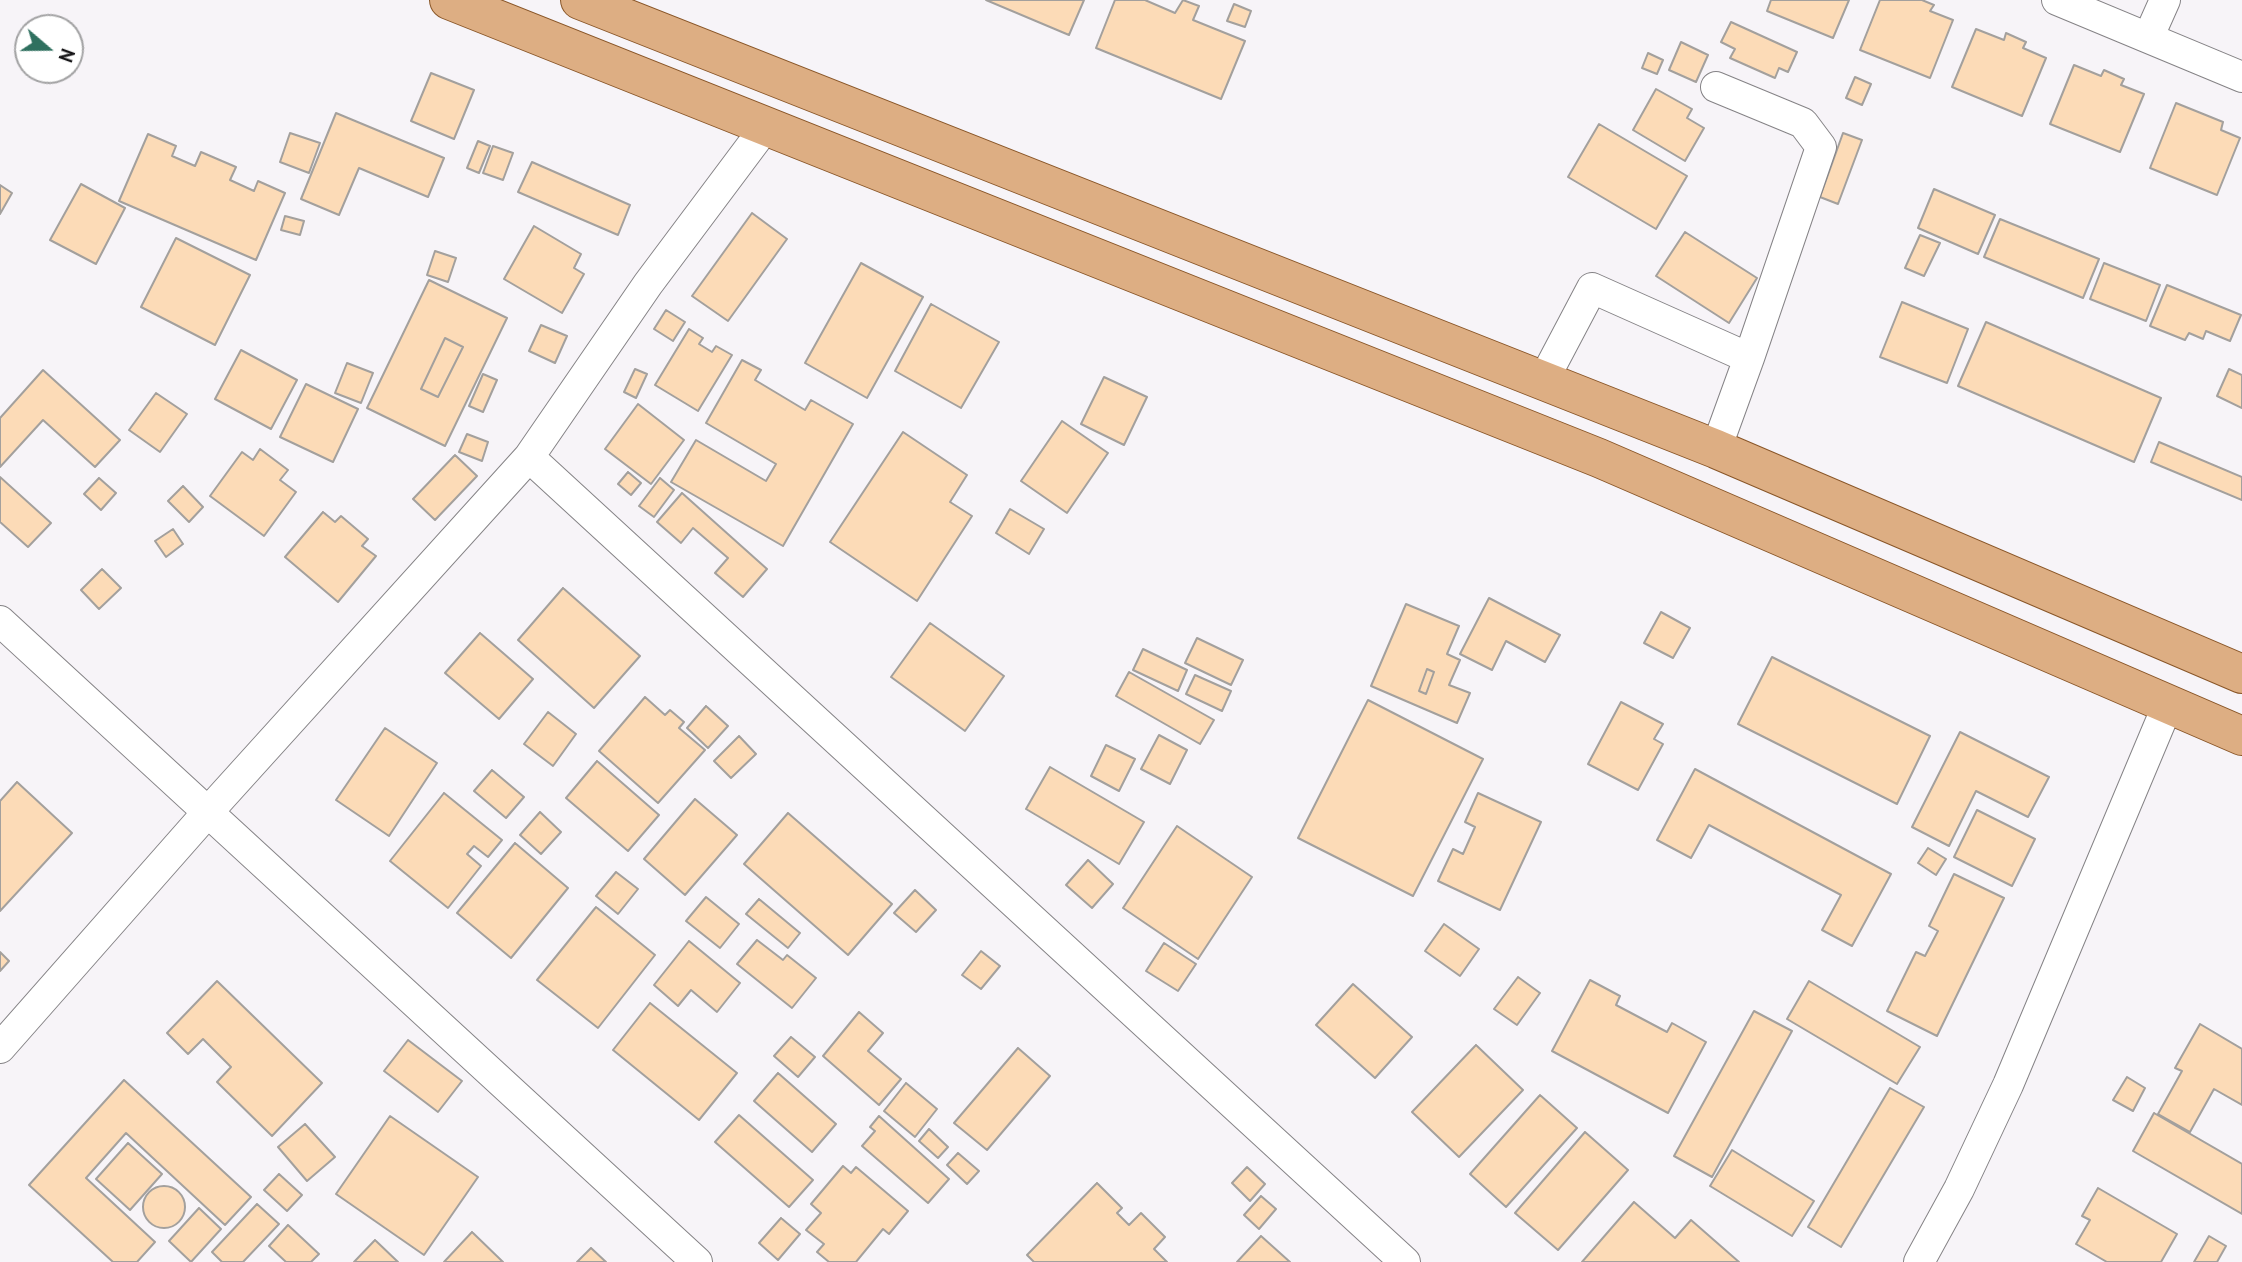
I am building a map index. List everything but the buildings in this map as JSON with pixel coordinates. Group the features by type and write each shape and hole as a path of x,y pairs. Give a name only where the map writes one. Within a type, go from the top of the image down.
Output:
{"main road":[{"path":"449,0 1599,458 2169,702 2242,736"},
{"path":"580,0 1544,379 1716,449 2242,674"}],"street":[{"path":"2057,0 2149,36 2242,77"},
{"path":"2149,36 2165,0"},
{"path":"1716,87 1803,123 1821,147 1716,449"},
{"path":"0,1048 207,813 529,457 648,284 767,125"},
{"path":"1544,379 1592,288 1749,358"},
{"path":"529,457 1405,1262"},
{"path":"0,621 696,1262"},
{"path":"1919,1262 2008,1085 2169,702"}]}
